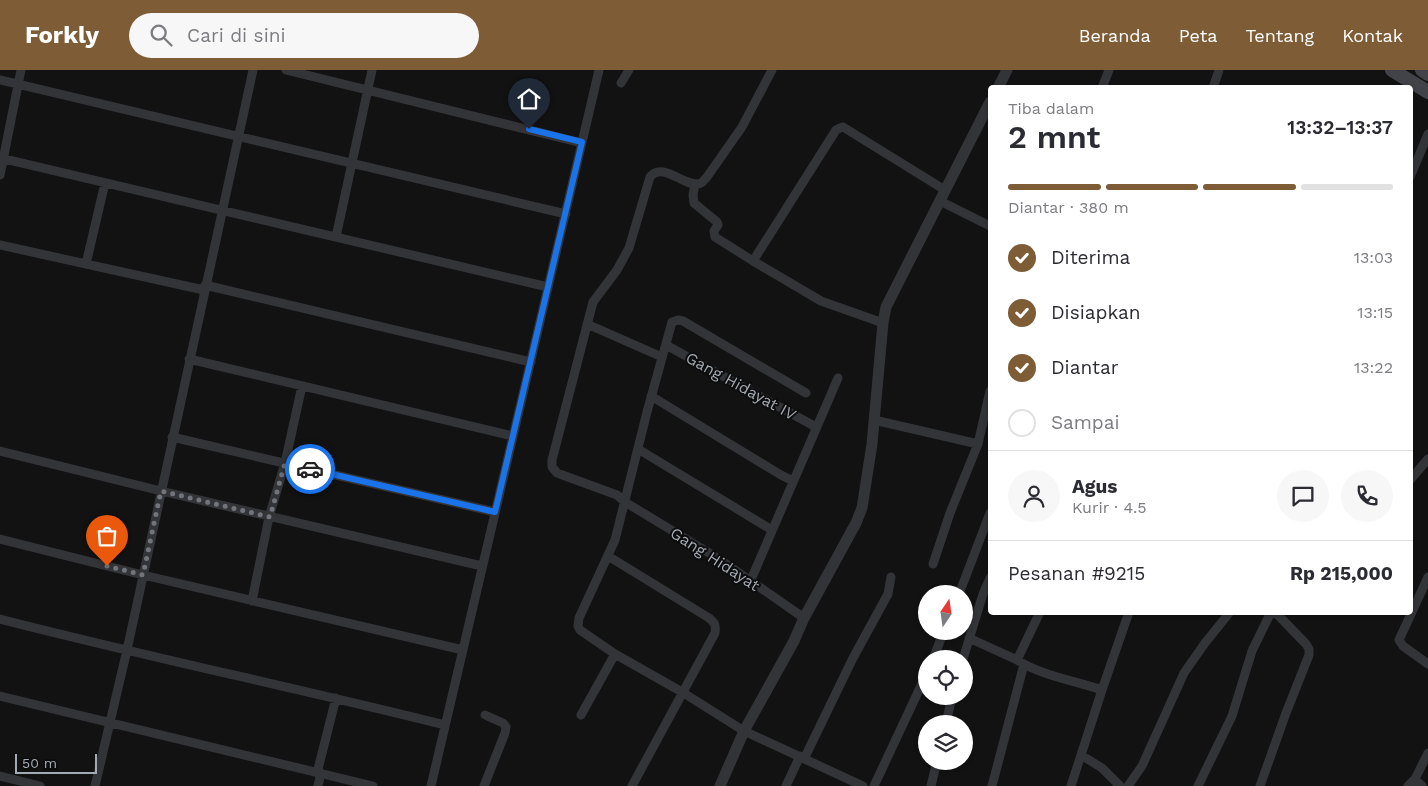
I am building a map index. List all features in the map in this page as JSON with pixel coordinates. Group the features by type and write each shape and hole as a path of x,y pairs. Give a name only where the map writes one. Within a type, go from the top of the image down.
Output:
{"main road":[{"path":"1392,70 1428,92"},
{"path":"1422,70 1428,74"}],"street":[{"path":"0,175 21,70"},
{"path":"96,786 253,70"},
{"path":"286,70 582,142"},
{"path":"336,237 372,70"},
{"path":"432,786 599,70"},
{"path":"621,83 629,70"},
{"path":"662,356 587,324 593,302 630,248 650,177 653,173 664,172 695,184 701,183 742,127 772,70"},
{"path":"1000,85 1007,70"},
{"path":"1103,85 1109,70"},
{"path":"1214,85 1219,70"},
{"path":"0,80 566,214"},
{"path":"720,786 744,731 856,523 862,508 872,444 886,306 988,106"},
{"path":"752,262 836,130 840,128 843,128 988,225"},
{"path":"1413,170 1428,134"},
{"path":"2,158 548,287"},
{"path":"86,264 105,183"},
{"path":"695,184 692,195 694,203 717,222 718,225 714,231 715,236 752,262 822,301 883,323"},
{"path":"0,245 205,287 531,362"},
{"path":"806,393 678,320 674,320 651,396 615,540 579,618 578,626 580,630 615,654 682,692 744,731 863,786"},
{"name":"Gang Hidayat","path":"587,324 552,460 552,467 557,473 617,495 625,502 719,559 804,618"},
{"name":"Gang Hidayat IV","path":"666,345 816,427"},
{"path":"189,359 513,436"},
{"path":"750,582 838,378"},
{"path":"252,601 302,386"},
{"path":"651,396 793,481"},
{"path":"932,564 978,444 988,400"},
{"path":"874,420 978,444"},
{"path":"172,437 495,512"},
{"path":"638,449 772,530"},
{"path":"0,451 161,491 482,566"},
{"path":"1413,476 1428,459"},
{"path":"963,585 988,518"},
{"path":"0,540 463,650"},
{"path":"608,556 715,622 716,627 715,633 632,786"},
{"path":"1413,609 1428,576"},
{"path":"786,786 888,594 891,577"},
{"path":"973,627 988,584"},
{"path":"992,786 1020,662 1039,615"},
{"path":"1071,786 1128,615"},
{"path":"1128,786 1142,766 1184,673 1228,615"},
{"path":"1198,786 1232,716 1252,651 1270,615"},
{"path":"1260,786 1307,661 1309,649 1278,615"},
{"path":"1410,615 1399,640 1403,646 1428,664"},
{"path":"0,619 336,698 445,726"},
{"path":"973,640 1050,674 1102,690"},
{"path":"581,714 615,654"},
{"path":"874,786 918,691"},
{"path":"0,696 373,786"},
{"path":"318,786 319,773 336,698"},
{"path":"484,786 506,728 503,723 485,715"},
{"path":"1408,786 1415,779 1428,753"},
{"path":"1082,755 1102,768 1120,786"},
{"path":"931,786 935,770"},
{"path":"0,776 40,786"},
{"path":"1415,779 1422,786"}],"way so far":[{"path":"107,566 143,575 161,491 270,517 285,463 310,469"}],"route":[{"path":"310,469 495,512 582,142 529,129"}]}
